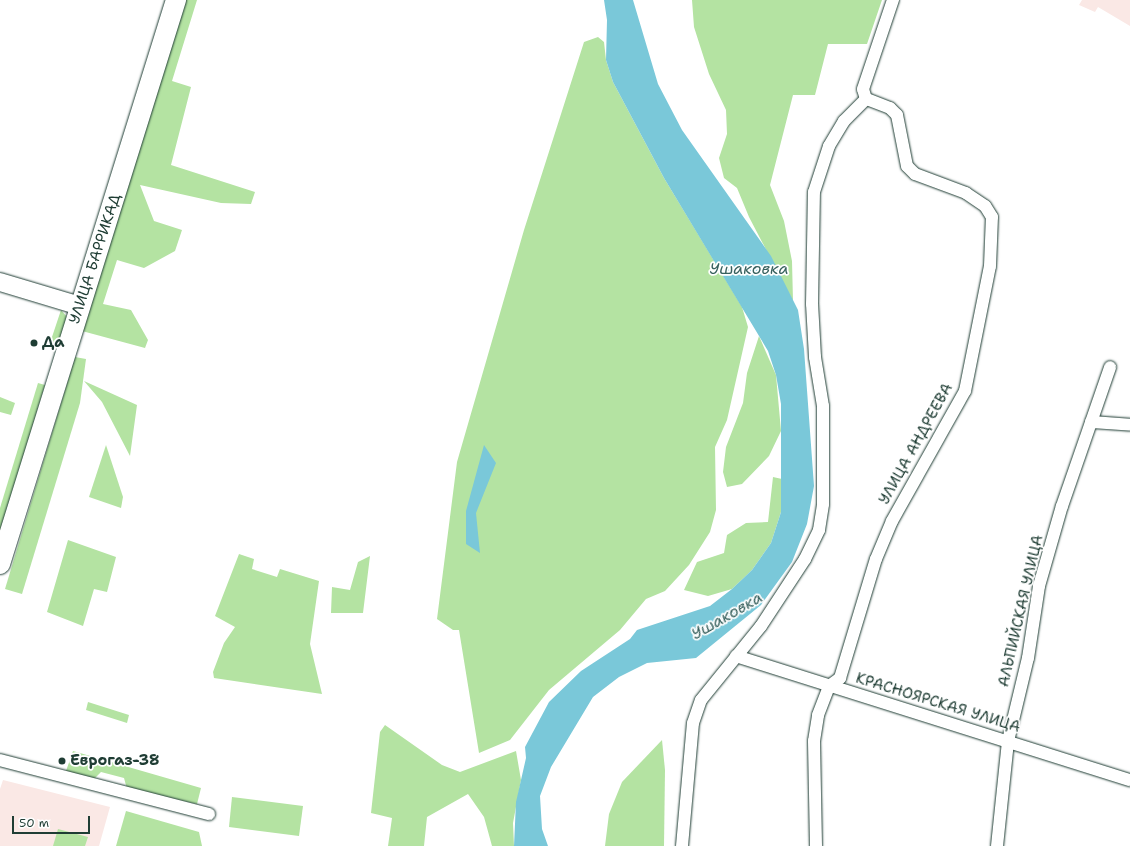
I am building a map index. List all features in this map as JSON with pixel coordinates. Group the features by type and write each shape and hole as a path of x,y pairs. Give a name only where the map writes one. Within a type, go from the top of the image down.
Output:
{"main road":[{"name":"УЛИЦА БАРРИКАД","path":"0,564 176,0"}],"street":[{"path":"682,846 693,723 701,700 761,626 805,559 818,530 823,504 823,406 815,356 812,304 814,192 829,146 844,120 866,99 863,89 893,0"},
{"name":"УЛИЦА АНДРЕЕВА","path":"816,846 814,741 818,715 829,686 840,678 876,558 892,521 965,391 990,266 992,217 984,206 966,193 915,174 907,166 897,115 890,108 866,99"},
{"path":"0,282 80,306"},
{"name":"АЛЬПИЙСКАЯ УЛИЦА","path":"997,846 1008,741 1028,658 1039,586 1062,506 1110,366"},
{"path":"1091,422 1130,425"},
{"name":"КРАСНОЯРСКАЯ УЛИЦА","path":"736,656 1130,780"},
{"path":"0,760 209,814"}],"shaded area":[{"path":"1082,0 1130,0 1130,26 1098,7 1095,12 1079,5"},
{"path":"3,780 110,807 99,846 0,846 0,789"}],"green space":[{"path":"185,0 197,0 172,81 191,87 171,165 255,192 251,204 221,203 140,185 154,221 182,230 175,251 144,268 117,260 103,304 131,310 148,340 145,348 82,331"},
{"path":"692,0 882,0 867,44 828,44 815,95 793,95 770,185 784,221 792,261 793,301 749,217 737,188 724,178 719,158 727,134 726,110 709,74 694,27"},
{"path":"598,37 604,42 606,60 613,82 664,178 742,307 748,327 727,420 715,447 716,510 710,532 689,565 665,591 646,599 620,630 549,690 510,740 479,753 459,630 453,630 437,619 457,462 524,230 584,42"},
{"path":"61,310 67,317 57,348 49,346"},
{"path":"759,336 776,375 781,431 769,456 742,484 727,487 723,472 726,447 743,403 747,373"},
{"path":"75,357 86,359 80,403 22,594 5,589"},
{"path":"84,381 137,405 130,456 102,402"},
{"path":"38,383 45,385 0,534 0,508"},
{"path":"0,397 15,403 11,415 0,412"},
{"path":"106,445 123,497 121,508 89,497"},
{"path":"773,477 782,479 781,512 771,543 752,570 732,589 708,596 684,590 697,562 724,553 727,535 746,523 768,522"},
{"path":"68,540 116,557 107,592 94,589 83,626 47,612"},
{"path":"239,554 254,559 252,569 277,577 280,569 319,581 310,644 322,694 214,678 213,672 224,643 235,627 215,616"},
{"path":"370,556 363,613 331,613 332,587 350,590 358,562"},
{"path":"88,702 129,715 127,723 86,710"},
{"path":"385,725 442,765 460,772 516,751 521,780 513,823 514,846 492,846 484,817 468,794 427,817 424,846 388,846 392,818 371,813 380,732"},
{"path":"662,740 665,770 664,846 605,846 609,814 622,782"},
{"path":"73,751 201,788 197,804 127,789 124,778 101,772 94,779 66,771"},
{"path":"232,797 303,806 299,836 229,827"},
{"path":"126,811 199,832 202,846 116,846"},
{"path":"58,829 88,837 85,846 53,846"}],"water":[{"name":"Ушаковка","path":"604,0 633,0 658,84 682,130 771,256 798,310 804,349 814,486 807,524 792,562 761,605 696,658 647,663 619,677 593,697 551,767 540,796 542,829 548,846 514,846 516,802 526,758 525,747 549,702 581,671 630,639 637,630 710,606 732,589 752,570 771,543 781,512 781,404 776,375 768,351 664,178 613,82 606,60 607,20"},
{"path":"484,445 496,463 476,513 480,553 466,544 466,511"}],"place":[{"name":"Да","path":"34,343"},
{"name":"Еврогаз-38","path":"62,761"}]}
